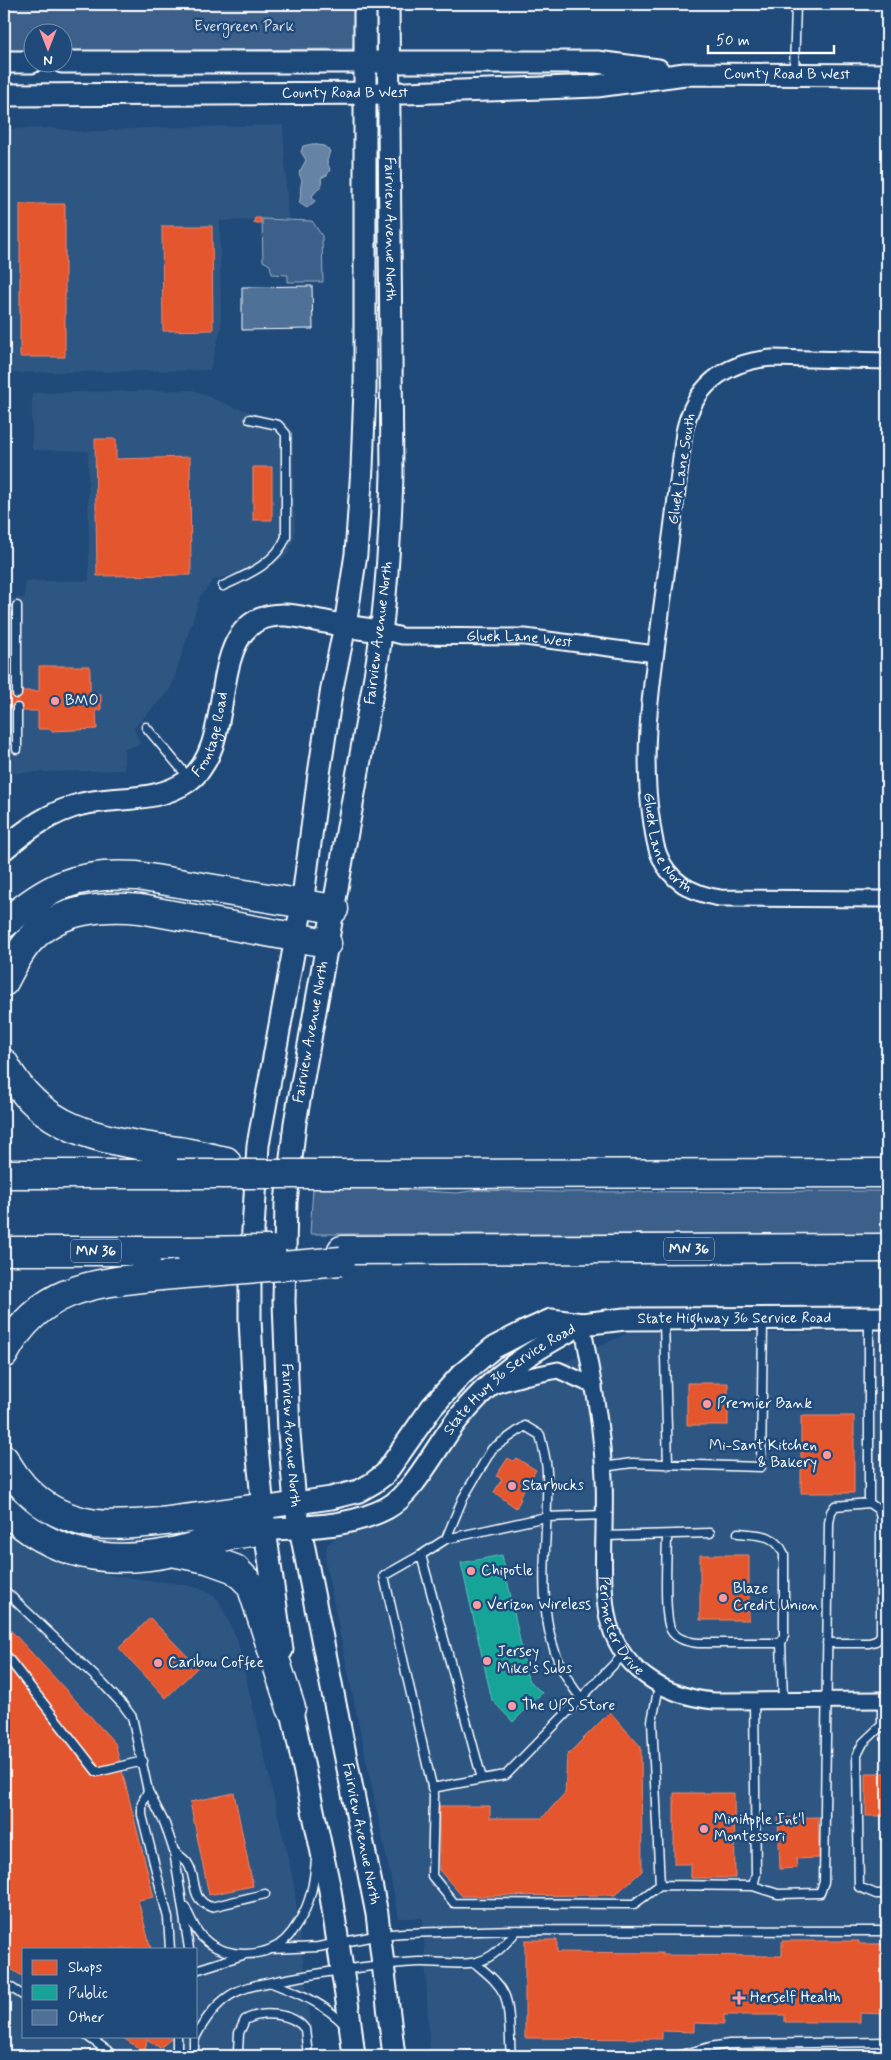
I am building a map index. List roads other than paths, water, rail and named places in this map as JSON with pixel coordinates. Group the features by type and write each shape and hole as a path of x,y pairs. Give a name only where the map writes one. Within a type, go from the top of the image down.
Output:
{"highway":[{"path":"4,924 43,893 86,877 109,874 137,876 334,909"},
{"path":"4,982 23,949 33,936 62,918 101,907 118,906 140,909 327,943"},
{"path":"4,1064 25,1095 41,1110 60,1123 178,1162"},
{"path":"4,1174 178,1162 226,1161 256,1174 887,1173"},
{"name":"MN 36","path":"4,1251 188,1251 341,1256 490,1249 887,1248"},
{"path":"4,1354 20,1328 37,1312 60,1297 85,1286 116,1280 341,1256"},
{"path":"4,1459 16,1478 32,1496 70,1518 92,1524 116,1525 264,1519"},
{"path":"4,1509 36,1535 57,1546 107,1559 173,1552 232,1535 264,1519"},
{"path":"173,1552 207,1559 235,1569 251,1585 291,1708"}],"street":[{"name":"Fairview Avenue North","path":"354,2056 328,1881 291,1708 273,1591 256,1437 250,1280 258,1145 302,905 332,688 345,626 356,554 365,389 365,4"},
{"name":"Fairview Avenue North","path":"388,4 391,534 382,631 334,909 303,1071 286,1202 284,1311 289,1433 295,1503 380,1935 394,2056"},
{"path":"4,62 22,62"},
{"name":"County Road B West","path":"72,62 596,62 685,74 887,75"},
{"name":"County Road B West","path":"4,95 390,93 596,86 685,74"},
{"name":"Gluek Lane South","path":"655,654 684,432 694,403 705,387 719,374 754,359 887,361"},
{"name":"Frontage Road","path":"4,849 37,823 59,812 97,802 156,796 174,790 190,779 202,767 211,750 216,733 229,659 234,645 242,633 252,624 265,617 280,614 382,631"},
{"name":"Gluek Lane West","path":"382,631 402,636 525,637 655,654"},
{"name":"Gluek Lane North","path":"655,654 648,713 646,758 649,801 659,855 667,870 677,881 704,896 720,898 887,899"},
{"name":"State Highway 36 Service Road","path":"582,1324 625,1319 878,1318"},
{"name":"State Hwy 36 Service Road","path":"264,1519 295,1503 358,1491 385,1474 432,1407 462,1374 493,1348 551,1320 582,1324"},
{"name":"State Hwy 36 Service Road","path":"264,1519 300,1527 330,1526 361,1519 389,1507 410,1487 457,1420 486,1388 512,1365 553,1339 582,1324"},
{"name":"Perimeter Drive","path":"582,1324 601,1428 605,1593 608,1616 614,1637 624,1654 638,1671 659,1686 673,1693 694,1699 885,1700"},
{"path":"486,1388 558,1370 594,1386"}],"lane":[{"path":"794,75 796,4"},
{"path":"223,586 244,577 275,556 282,547 286,537 286,434 278,425 250,419"},
{"path":"17,606 17,694"},
{"path":"17,708 17,749"},
{"path":"146,727 190,779"},
{"path":"869,1503 878,1318"},
{"path":"664,1319 668,1465"},
{"path":"603,1466 632,1463 761,1467 763,1319"},
{"path":"446,1539 463,1498 492,1449 525,1426 540,1435 547,1471 546,1598 548,1628 557,1662 568,1682 581,1698"},
{"path":"604,1515 546,1517 446,1539 384,1576 434,1795 432,1876 454,1903 634,1904 660,1885 753,1886 778,1894 820,1893 824,1882 827,1700 827,1643 829,1523 831,1512 835,1506 869,1503 879,1510 881,1519 881,1636 876,1641 870,1643 827,1643"},
{"path":"604,1536 667,1535 685,1532 710,1533"},
{"path":"738,1533 763,1535 780,1543 784,1554 784,1635 781,1643 783,1700"},
{"path":"667,1535 667,1619 675,1635 690,1642 698,1643 781,1643"},
{"path":"421,1555 482,1779"},
{"path":"4,1590 62,1643 123,1705 134,1724 148,1791 163,1817 174,1851 189,1948"},
{"path":"4,1653 97,1772 143,1761"},
{"path":"432,1788 506,1774 624,1654"},
{"path":"659,1686 652,1721 660,1885"},
{"path":"753,1886 756,1874 754,1700"},
{"path":"885,1700 885,1727 863,1743 857,1755 860,1887 876,1894 887,1894"},
{"path":"148,1791 142,1803 143,1821 168,1918 170,1948"},
{"path":"271,1949 290,1934 306,1908 313,1886 318,1833"},
{"path":"174,1851 188,1864 197,1896 204,1904 211,1907 265,1894"},
{"path":"182,1900 196,1929 206,1942 222,1950 245,1955"},
{"path":"198,2032 224,2000 245,1989 270,1982 384,1964 475,1962 497,1951 517,1930"},
{"path":"198,1969 271,1949 314,1947 380,1935 517,1930 887,1931"},
{"path":"475,1962 495,1981 504,1993 508,2006 511,2056"},
{"path":"270,1982 320,2004 336,2016 351,2033"},
{"path":"4,1983 22,1995"},
{"path":"238,2051 239,2033 245,2020 258,2016 278,2015 294,2019 305,2029 308,2056"},
{"path":"90,2038 115,2056"},
{"path":"177,2038 177,2056"},
{"path":"194,2038 194,2056"},
{"path":"679,2056 710,2047 729,2044 887,2042"},
{"path":"466,2056 507,2056"}],"place":[{"name":"BMO","path":"55,701"},
{"name":"Premier Bank","path":"707,1404"},
{"name":"Mi-Sant Kitchen & Bakery","path":"827,1455"},
{"name":"Starbucks","path":"512,1486"},
{"name":"Chipotle","path":"471,1571"},
{"name":"Blaze Credit Union","path":"723,1598"},
{"name":"Verizon Wireless","path":"477,1605"},
{"name":"Jersey Mike's Subs","path":"487,1661"},
{"name":"Caribou Coffee","path":"158,1663"},
{"name":"The UPS Store","path":"512,1706"},
{"name":"MiniApple Int'l Montessori","path":"704,1829"},
{"name":"Herself Health","path":"739,1998"}],"park label":[{"name":"Evergreen Park","path":"244,27"}]}
